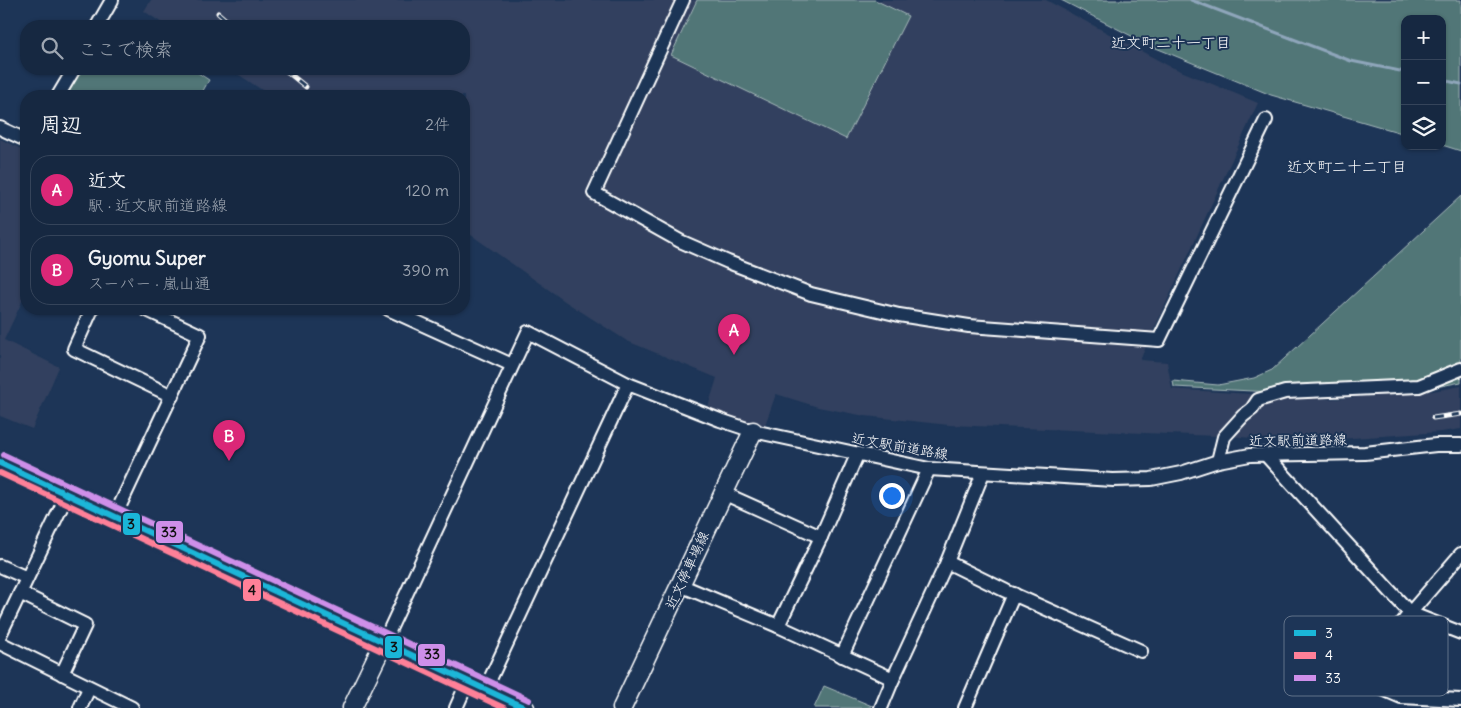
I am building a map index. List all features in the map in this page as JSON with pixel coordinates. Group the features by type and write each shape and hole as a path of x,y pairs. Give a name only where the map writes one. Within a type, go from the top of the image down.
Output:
{"main road":[{"name":"近文停車場線","path":"622,708 753,432"},
{"path":"352,708 384,642 525,708"}],"street":[{"path":"100,20 112,0"},
{"path":"683,0 594,193 680,241 728,262 811,294 899,315 969,326 1159,340 1266,120"},
{"path":"62,90 70,75"},
{"path":"0,128 20,137"},
{"path":"89,315 74,350 172,396"},
{"path":"115,516 200,335 158,315"},
{"path":"0,463 384,642 512,365 401,315"},
{"name":"近文駅前道路線","path":"512,365 528,332 628,384 753,432 928,469 1113,480 1151,478 1181,473 1218,461 1250,455 1365,453 1461,444"},
{"path":"1218,461 1224,437 1252,409 1258,400 1285,392 1419,386 1461,369"},
{"path":"485,690 628,384"},
{"path":"778,626 857,454"},
{"path":"1265,454 1410,613 1418,616"},
{"path":"842,656 928,469"},
{"path":"881,708 947,562 984,473"},
{"path":"723,493 820,537"},
{"path":"0,635 67,495"},
{"path":"1408,616 1461,554"},
{"path":"947,562 1141,651"},
{"path":"0,566 27,578"},
{"path":"680,585 778,626 893,679"},
{"path":"20,594 85,625 62,674"},
{"path":"965,708 1014,594"},
{"path":"1448,628 1461,633"},
{"path":"0,643 132,708"},
{"path":"456,708 468,681"},
{"path":"80,708 89,688"},
{"path":"1399,696 1461,700"}],"shaded area":[{"path":"151,0 697,0 671,55 908,16 875,0 1046,0 1169,66 1258,103 1140,360 1167,362 1172,389 1332,399 1433,391 1461,386 1461,429 1294,442 1241,437 949,425 865,416 818,407 776,394 764,428 707,410 717,378 627,341 566,302 470,234 470,90 262,90 239,75 470,75 470,20 157,20 144,11"},
{"path":"0,139 20,148 20,306 4,340 59,367 32,429 0,416"}],"green space":[{"path":"697,0 875,0 908,16 846,139 671,55"},
{"path":"1061,0 1461,0 1461,151 1446,146 1446,15 1401,15 1401,133 1271,95 1151,46"},
{"path":"77,75 201,75 209,80 203,90 69,90"},
{"path":"1461,196 1461,382 1431,388 1331,395 1174,387 1173,381 1218,385 1254,378 1272,370"},
{"path":"824,686 872,706 866,708 814,708"}],"waterway":[{"path":"1191,0 1351,61 1401,71"},
{"path":"1446,81 1461,84"}],"railway":[{"path":"218,13 226,20"},
{"path":"291,75 306,87"},
{"path":"1433,418 1461,414"}],"transit line":[{"name":"33","path":"4,455 529,700"},
{"name":"3","path":"0,463 525,708"},
{"name":"4","path":"0,473 504,708"}],"place":[{"name":"近文","path":"734,355"},
{"name":"Gyomu Super","path":"229,461"}],"district":[{"name":"近文町二十一丁目","path":"1171,42"},
{"name":"近文町二十二丁目","path":"1347,166"}]}
